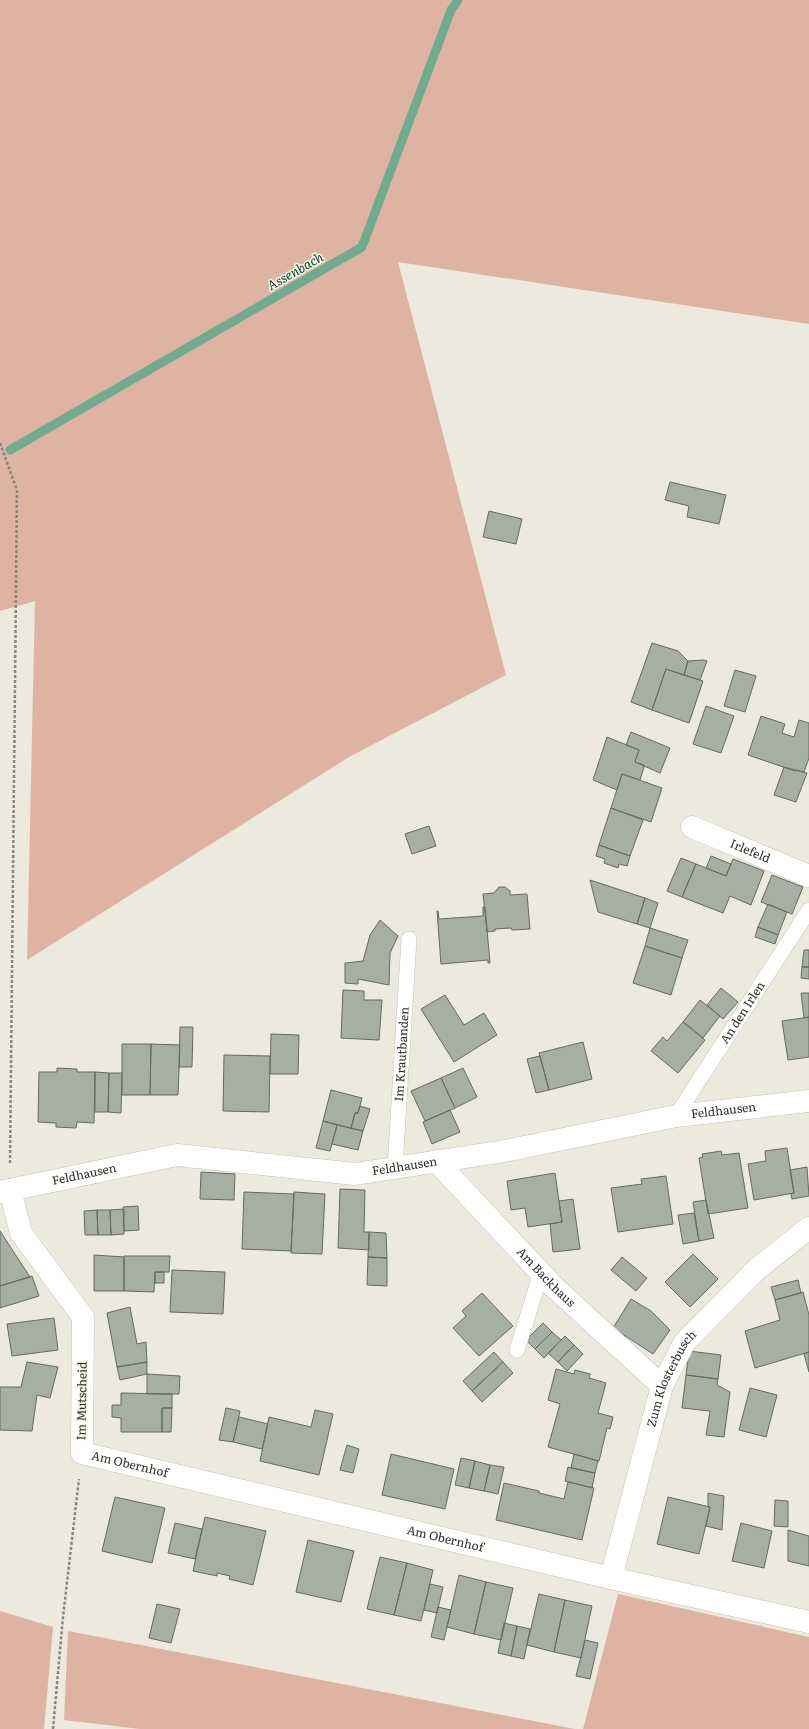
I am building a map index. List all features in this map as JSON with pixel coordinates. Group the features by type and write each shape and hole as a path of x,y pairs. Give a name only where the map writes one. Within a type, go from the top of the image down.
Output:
{"street":[{"name":"Irlefeld","path":"692,827 809,876"},
{"name":"Feldhausen","path":"5,1191 177,1156 355,1174 512,1149 676,1116 809,1101"},
{"name":"Am Backhaus","path":"436,1162 555,1288 662,1386"},
{"name":"Im Mutscheid","path":"5,1191 21,1233 83,1317 82,1453"},
{"name":"Zum Klosterbusch","path":"611,1578 662,1386 684,1343 757,1269 809,1228"},
{"name":"Am Obernhof","path":"82,1453 611,1578 809,1622"}],"lane":[{"name":"An den Irlen","path":"676,1116 809,910"},
{"name":"Im Krautbanden","path":"395,1168 408,940"},
{"path":"517,1350 541,1273"}],"path":[{"path":"0,443 17,490 5,1191"},
{"name":"Im Mutscheid","path":"53,1729 63,1617 82,1453"}],"shaded area":[{"path":"0,0 809,0 809,324 398,262 506,675 349,757 27,960 35,601 0,611"},
{"path":"618,1594 809,1637 809,1729 583,1729"},
{"path":"0,1611 53,1627 44,1729 0,1729"},
{"path":"68,1631 575,1729 140,1729 64,1720"}],"building":[{"path":"670,482 726,495 719,524 687,517 689,506 665,500"},
{"path":"489,511 522,519 516,544 483,537"},
{"path":"652,643 678,651 688,661 684,675 666,669 652,710 631,702"},
{"path":"688,661 707,661 700,680 684,675"},
{"path":"666,669 703,681 689,723 652,710"},
{"path":"735,670 756,676 745,712 724,706"},
{"path":"706,706 734,716 721,753 693,744"},
{"path":"761,716 785,724 782,733 794,737 799,720 809,723 809,758 804,772 795,771 748,755"},
{"path":"631,732 670,748 660,773 635,762 639,750 626,745"},
{"path":"607,737 639,750 635,762 644,765 640,780 622,774 617,790 593,780"},
{"path":"784,767 807,773 796,802 774,795"},
{"path":"622,774 662,788 651,822 611,808"},
{"path":"611,808 643,820 630,856 599,845"},
{"path":"429,826 436,846 412,854 405,834"},
{"path":"599,845 630,856 627,866 619,864 618,868 604,863 605,859 596,856"},
{"path":"711,856 731,864 726,876 706,868"},
{"path":"681,858 696,864 682,897 667,891"},
{"path":"733,859 764,871 751,905 730,896 723,913 682,897 696,864 726,876"},
{"path":"772,875 803,887 792,914 761,902"},
{"path":"590,880 645,898 637,924 598,912"},
{"path":"499,887 505,887 510,891 510,895 527,894 530,929 495,929 495,931 487,932 483,894 494,893"},
{"path":"645,898 658,903 650,928 637,924"},
{"path":"768,904 787,912 778,935 758,927"},
{"path":"483,907 485,907 490,963 488,963 488,960 441,964 437,911 439,919 483,916"},
{"path":"380,920 398,936 390,953 389,985 358,979 358,984 345,983 345,963 363,961 370,935"},
{"path":"758,927 778,935 775,944 755,937"},
{"path":"650,928 688,940 682,958 645,946"},
{"path":"645,946 682,958 671,995 633,983"},
{"path":"804,950 809,950 809,967 802,967"},
{"path":"802,967 809,967 809,979 801,978"},
{"path":"721,988 738,1002 723,1019 707,1005"},
{"path":"343,990 364,991 364,1000 382,1000 379,1040 341,1038"},
{"path":"801,993 809,993 809,1017 804,1018"},
{"path":"445,995 464,1025 484,1013 497,1035 454,1062 421,1009"},
{"path":"700,1000 720,1016 703,1038 683,1022"},
{"path":"809,1017 809,1057 788,1060 782,1021"},
{"path":"683,1022 705,1040 678,1073 651,1051 663,1037 667,1041"},
{"path":"180,1027 193,1027 192,1067 179,1067"},
{"path":"271,1034 299,1035 298,1074 270,1074"},
{"path":"583,1042 592,1079 549,1090 539,1053"},
{"path":"122,1044 151,1044 150,1095 122,1095"},
{"path":"151,1044 180,1045 178,1095 150,1095"},
{"path":"224,1055 270,1056 269,1112 223,1111"},
{"path":"540,1056 549,1090 536,1093 527,1059"},
{"path":"57,1068 77,1069 77,1072 95,1072 94,1123 77,1122 76,1128 56,1127 56,1123 38,1122 39,1072 57,1072"},
{"path":"463,1068 477,1097 455,1108 441,1078"},
{"path":"95,1072 109,1073 108,1112 95,1112"},
{"path":"109,1073 122,1073 121,1113 108,1112"},
{"path":"441,1078 455,1108 425,1121 411,1091"},
{"path":"331,1090 362,1098 358,1113 355,1113 351,1128 323,1121"},
{"path":"360,1106 370,1109 363,1131 351,1128 355,1113 358,1113"},
{"path":"450,1110 460,1132 432,1144 423,1122"},
{"path":"323,1121 337,1125 330,1151 316,1148"},
{"path":"337,1125 363,1131 358,1150 332,1144"},
{"path":"787,1148 794,1193 754,1200 748,1164 766,1161 765,1151"},
{"path":"721,1151 722,1155 739,1153 748,1208 708,1214 699,1158 703,1157 702,1154"},
{"path":"807,1167 809,1196 792,1199 791,1194 794,1193 790,1170"},
{"path":"201,1172 235,1174 234,1200 200,1199"},
{"path":"555,1173 562,1222 528,1227 525,1208 511,1210 507,1181"},
{"path":"666,1176 673,1224 618,1232 611,1188 642,1184 641,1179"},
{"path":"340,1189 365,1190 364,1232 369,1232 369,1250 338,1248"},
{"path":"244,1192 294,1194 291,1251 242,1249"},
{"path":"294,1192 325,1194 322,1254 291,1253"},
{"path":"573,1199 580,1249 553,1252 550,1224 562,1222 559,1201"},
{"path":"706,1200 714,1238 699,1241 693,1202"},
{"path":"138,1206 139,1230 124,1231 123,1207"},
{"path":"124,1209 124,1234 111,1235 110,1210"},
{"path":"97,1210 98,1235 85,1235 84,1211"},
{"path":"97,1210 110,1210 111,1235 98,1235"},
{"path":"694,1213 699,1241 683,1244 678,1215"},
{"path":"0,1231 30,1277 0,1286"},
{"path":"369,1232 386,1233 387,1258 368,1257"},
{"path":"693,1254 718,1279 690,1307 665,1282"},
{"path":"94,1255 124,1257 124,1291 94,1291"},
{"path":"124,1256 170,1256 169,1272 155,1272 154,1292 124,1291"},
{"path":"368,1257 387,1258 387,1286 367,1285"},
{"path":"622,1257 647,1278 636,1291 611,1270"},
{"path":"172,1270 225,1272 223,1314 170,1312"},
{"path":"155,1272 164,1272 164,1283 155,1283"},
{"path":"32,1276 39,1296 0,1308 0,1286"},
{"path":"798,1280 801,1293 775,1300 771,1287"},
{"path":"803,1292 809,1315 809,1352 755,1368 745,1331 780,1320 775,1300"},
{"path":"482,1293 513,1326 479,1356 453,1328 466,1316 462,1311"},
{"path":"631,1299 651,1311 670,1330 653,1354 613,1328"},
{"path":"130,1307 137,1344 146,1342 147,1362 117,1367 107,1313"},
{"path":"54,1318 58,1350 12,1356 7,1324"},
{"path":"543,1323 552,1332 535,1349 526,1340"},
{"path":"552,1332 561,1340 544,1358 535,1349"},
{"path":"565,1336 574,1345 558,1362 548,1353"},
{"path":"574,1345 583,1354 567,1371 558,1362"},
{"path":"689,1351 721,1355 718,1379 686,1375"},
{"path":"494,1352 503,1362 472,1391 463,1381"},
{"path":"809,1352 809,1372 804,1354"},
{"path":"27,1362 58,1367 50,1398 37,1395 32,1431 0,1430 0,1387 21,1387"},
{"path":"147,1362 147,1374 120,1380 117,1367"},
{"path":"503,1362 513,1373 482,1402 472,1391"},
{"path":"556,1369 574,1374 575,1370 590,1374 589,1378 606,1383 598,1413 613,1417 610,1429 607,1428 599,1461 548,1447 560,1404 548,1400"},
{"path":"147,1374 180,1376 179,1394 147,1394"},
{"path":"686,1375 718,1379 717,1385 730,1392 724,1437 706,1435 710,1411 682,1408"},
{"path":"750,1388 777,1395 766,1437 739,1430"},
{"path":"121,1393 172,1394 172,1408 162,1408 162,1432 121,1432 121,1418 112,1417 112,1405 121,1405"},
{"path":"162,1408 172,1408 171,1432 162,1432"},
{"path":"226,1408 240,1411 233,1442 219,1440"},
{"path":"315,1410 333,1414 319,1475 260,1461 269,1417 311,1427"},
{"path":"239,1417 268,1424 262,1449 233,1442"},
{"path":"347,1445 359,1449 353,1473 340,1470"},
{"path":"391,1454 454,1469 445,1509 382,1495"},
{"path":"574,1454 598,1461 595,1473 571,1468"},
{"path":"461,1458 475,1461 469,1488 455,1485"},
{"path":"475,1461 490,1465 484,1491 469,1488"},
{"path":"490,1465 504,1467 498,1494 484,1491"},
{"path":"568,1467 595,1473 592,1488 565,1481"},
{"path":"568,1482 594,1488 582,1540 496,1520 504,1483 539,1491 539,1493 564,1499"},
{"path":"708,1493 724,1496 722,1530 706,1526 710,1507 708,1507"},
{"path":"115,1497 165,1508 152,1563 102,1551"},
{"path":"668,1497 710,1507 699,1554 657,1544"},
{"path":"775,1500 788,1501 788,1527 774,1526"},
{"path":"205,1517 266,1531 253,1585 229,1579 230,1576 217,1573 217,1576 193,1571"},
{"path":"175,1523 202,1529 195,1559 168,1553"},
{"path":"741,1523 772,1531 764,1568 732,1561"},
{"path":"788,1530 809,1536 809,1566 788,1561"},
{"path":"308,1540 354,1551 341,1602 296,1592"},
{"path":"380,1557 407,1563 394,1615 367,1609"},
{"path":"407,1563 433,1570 421,1621 394,1615"},
{"path":"459,1575 486,1582 474,1634 447,1627"},
{"path":"486,1582 513,1588 501,1640 474,1634"},
{"path":"430,1584 443,1587 437,1613 424,1610"},
{"path":"539,1594 565,1600 554,1652 527,1645"},
{"path":"565,1600 592,1606 581,1658 554,1652"},
{"path":"157,1604 180,1609 171,1643 149,1638"},
{"path":"438,1607 451,1610 444,1640 431,1637"},
{"path":"504,1623 517,1626 511,1656 498,1653"},
{"path":"517,1626 530,1629 524,1659 511,1656"},
{"path":"585,1640 598,1643 590,1679 576,1676"}],"waterway":[{"name":"Assenbach","path":"10,450 362,247 451,10 458,0"}]}
